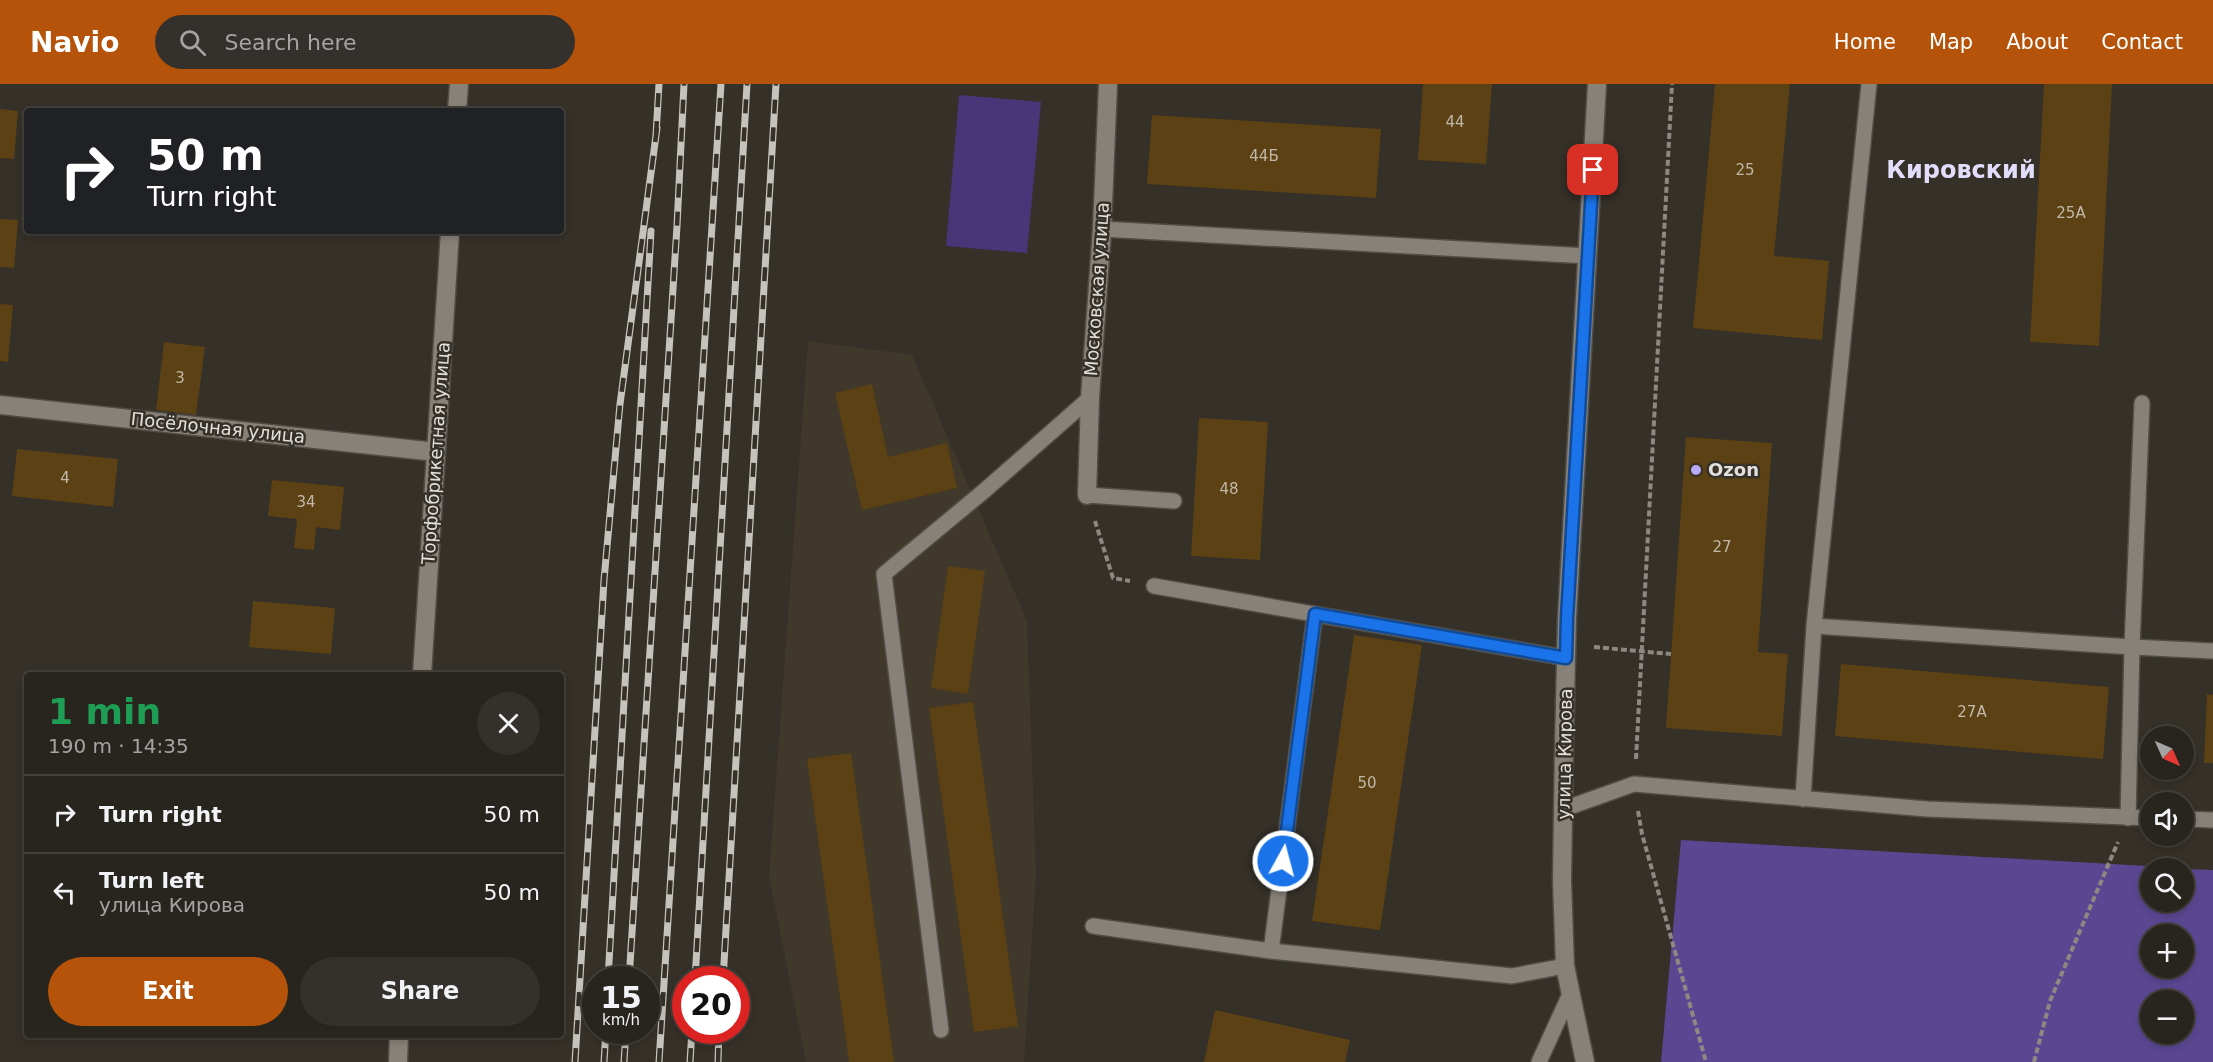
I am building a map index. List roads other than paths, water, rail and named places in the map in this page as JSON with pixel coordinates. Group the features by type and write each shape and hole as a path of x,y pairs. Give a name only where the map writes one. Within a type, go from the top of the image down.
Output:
{"street":[{"path":"457,108 459,84"},
{"name":"Московская улица","path":"1087,495 1090,398 1102,229 1108,84"},
{"name":"улица Кирова","path":"1585,1062 1565,966 1562,881 1566,651 1597,84"},
{"name":"Торфобрикетная улица","path":"422,672 450,234"},
{"name":"Посёлочная улица","path":"0,405 436,452"},
{"path":"398,1062 399,1038"}],"lane":[{"path":"1803,798 1814,626 1869,84"},
{"path":"1102,229 1588,256"},
{"path":"941,1030 884,574 984,491 1090,398"},
{"path":"2128,818 2142,403"},
{"path":"1087,495 1174,501"},
{"path":"1154,586 1315,614 1566,651"},
{"path":"1271,951 1315,614"},
{"path":"1814,626 2213,651"},
{"path":"1564,809 1634,784 1927,809 2140,818"},
{"path":"2194,819 2213,820"},
{"path":"1093,927 1271,951 1512,976 1565,966"},
{"path":"1539,1062 1570,994"}],"railway":[{"path":"656,135 659,84"},
{"path":"630,966 684,84"},
{"path":"659,1062 721,84"},
{"path":"696,966 747,84"},
{"path":"724,966 776,84"},
{"path":"575,1062 604,580 620,404 657,128"},
{"path":"609,966 651,231"},
{"path":"604,1062 605,1044"},
{"path":"624,1062 625,1044"},
{"path":"690,1062 691,1044"},
{"path":"718,1062 719,1044"}],"place":[{"name":"Ozon","path":"1696,470"}],"district":[{"name":"Кировский","path":"1961,170"}]}
